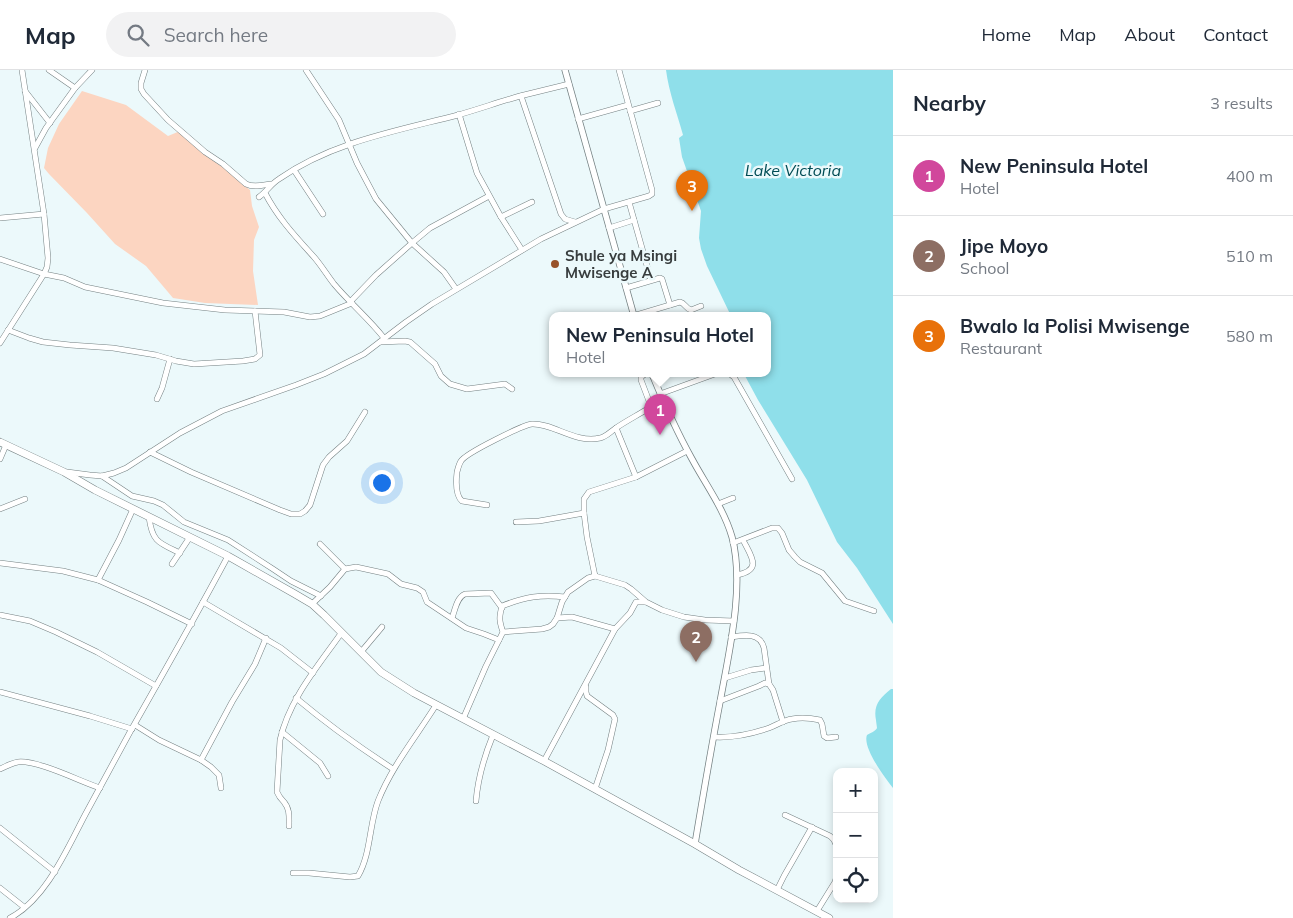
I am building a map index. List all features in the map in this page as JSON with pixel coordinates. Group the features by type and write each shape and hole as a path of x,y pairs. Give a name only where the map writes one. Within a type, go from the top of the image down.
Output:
{"main road":[{"path":"3,443 228,556 295,594 312,604 387,676 436,705 544,761 829,918"}],"street":[{"path":"0,343 44,274 48,258 44,214 22,70"},
{"path":"49,70 75,88"},
{"path":"34,148 75,88 92,70"},
{"path":"145,70 141,89 168,120 204,152 223,164 246,184 258,186 272,184"},
{"path":"306,70 334,110 376,199 412,242 444,272 456,289"},
{"path":"565,70 633,312"},
{"path":"64,472 102,476 126,468 207,418 324,374 364,354 406,322 456,289 541,239 604,209 649,196 652,192 619,70"},
{"path":"259,197 272,184 307,162 350,144 382,133 569,84"},
{"path":"25,90 50,123"},
{"path":"521,96 563,218 575,222"},
{"path":"578,120 658,103"},
{"path":"459,114 477,173 522,250"},
{"path":"294,170 323,214"},
{"path":"265,192 280,218 316,259 335,285 375,326 382,340"},
{"path":"0,259 85,286 163,303 225,310 284,312 320,316 351,302 376,275 430,228 489,196"},
{"path":"501,217 532,202"},
{"path":"629,202 651,280"},
{"path":"0,218 44,214"},
{"path":"609,228 634,220"},
{"path":"626,288 657,278 662,279 670,305"},
{"path":"647,312 682,302 691,310 701,306"},
{"path":"8,330 43,342 113,348 156,355 186,363 202,364 243,361 258,358 260,350 255,311"},
{"path":"382,340 410,342 435,364 445,381 460,388 475,389 503,384 512,389"},
{"path":"157,399 170,359"},
{"path":"487,505 462,500 458,495 458,467 461,460 468,454 531,424 579,438 592,439 606,435 649,406 640,377"},
{"path":"653,377 687,451 718,504 729,528 737,575 734,622 695,844"},
{"path":"660,394 707,377"},
{"path":"734,377 792,479"},
{"path":"150,452 259,502 291,514 300,514 310,505 323,465 347,441 365,412"},
{"path":"616,428 636,476"},
{"path":"0,459 3,443"},
{"path":"595,576 584,513 584,499 589,492 636,476 687,451"},
{"path":"102,476 132,496 163,505 184,522 228,540 291,581 321,596"},
{"path":"718,504 733,498"},
{"path":"0,509 25,499"},
{"path":"98,580 133,509"},
{"path":"516,522 539,521 584,513"},
{"path":"149,517 150,529 155,539 180,553"},
{"path":"733,543 772,528 778,528 789,550 795,557 800,562 822,573 845,601 874,611"},
{"path":"172,564 190,537"},
{"path":"737,575 748,572 752,565 752,560 743,540"},
{"path":"320,544 345,569"},
{"path":"10,918 42,890 55,872 228,556"},
{"path":"0,563 63,572 98,580 192,624"},
{"path":"312,604 345,569 356,567 388,574 401,584 418,588 427,602 466,628 500,640"},
{"path":"503,632 549,627 557,618 564,597 568,592 580,583 595,576 625,585 646,602 662,610 684,617 734,622"},
{"path":"452,618 459,598 465,594 491,593 502,608"},
{"path":"463,719 503,632 499,622 502,606 531,596 564,597"},
{"path":"203,602 266,638 313,673"},
{"path":"544,761 615,629 630,613 636,602 646,602"},
{"path":"0,615 30,622 56,632 97,652 156,686"},
{"path":"557,618 572,618 615,629"},
{"path":"361,652 382,627"},
{"path":"289,826 288,808 277,792 282,732 296,698 342,632"},
{"path":"731,637 752,635 763,643 769,684 773,690 782,722"},
{"path":"201,760 255,664 266,638"},
{"path":"725,678 751,670 766,668"},
{"path":"588,682 586,695 613,715 615,719 608,750 595,789"},
{"path":"720,701 766,683 769,684"},
{"path":"0,692 133,727 201,760 219,775 221,788"},
{"path":"296,698 393,769"},
{"path":"292,873 358,876 363,868 374,814 380,797 393,769 436,705"},
{"path":"714,737 724,738 748,734 790,719 800,718 820,720 824,736 827,738 836,737"},
{"path":"282,732 320,764 328,776"},
{"path":"476,801 480,774 493,735"},
{"path":"0,769 18,762 32,763 100,788"},
{"path":"786,815 833,839"},
{"path":"777,890 812,827"},
{"path":"0,828 55,872"},
{"path":"817,911 833,885"},
{"path":"0,888 24,907"}],"shaded area":[{"path":"82,91 126,105 168,136 180,131 250,190 252,206 259,227 254,240 253,271 258,305 205,303 173,298 146,266 115,244 44,168 48,148 59,124"}],"water":[{"name":"Lake Victoria","path":"666,70 893,70 893,624 857,568 837,542 807,480 746,377 771,377 771,312 729,312 707,266 699,238 701,211 682,157 679,138 683,135"},
{"path":"893,689 893,788 875,762 866,740 867,735 877,728 875,715 878,702"}],"place":[{"name":"Bwalo la Polisi Mwisenge","path":"692,211"},
{"name":"Shule ya Msingi Mwisenge A","path":"555,264"},
{"name":"New Peninsula Hotel","path":"660,435"},
{"name":"Jipe Moyo","path":"696,662"}]}
